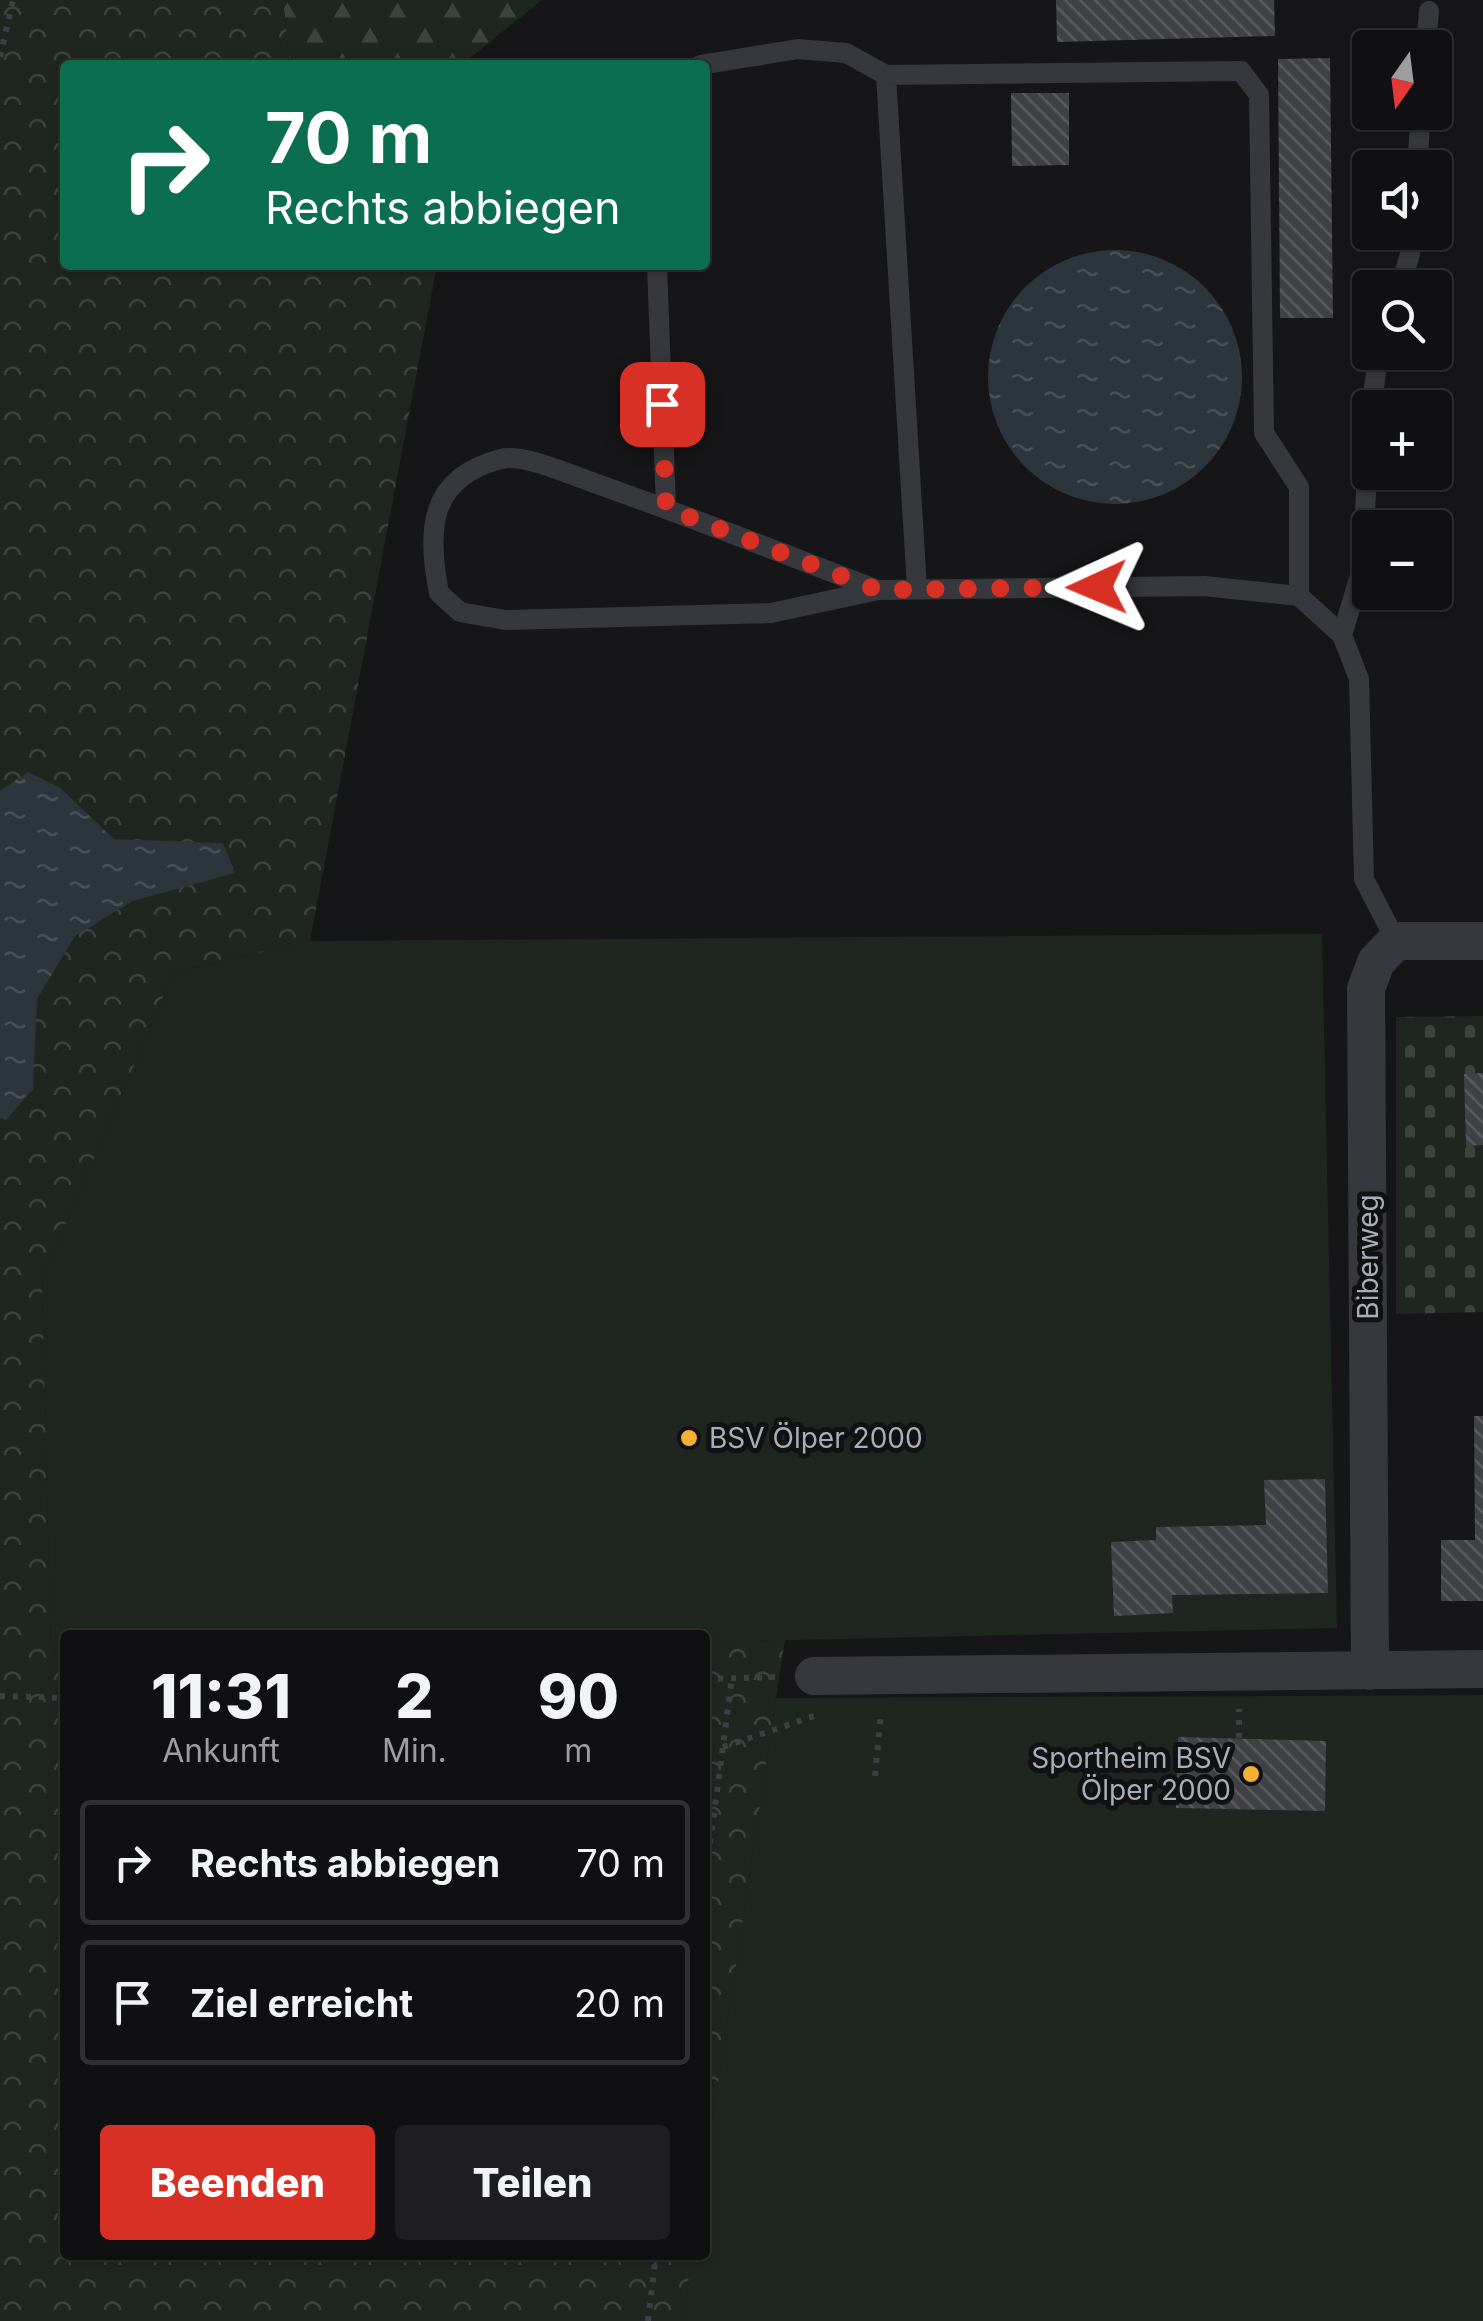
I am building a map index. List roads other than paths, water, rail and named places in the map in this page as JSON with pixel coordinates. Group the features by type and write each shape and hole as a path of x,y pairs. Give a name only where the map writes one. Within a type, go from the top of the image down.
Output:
{"street":[{"path":"1396,940 1483,941"},
{"name":"Biberweg","path":"1370,1670 1366,989 1376,962 1396,940"},
{"path":"814,1676 1483,1669"}],"lane":[{"path":"1427,30 1429,11"},
{"path":"710,63 798,48 846,53 886,75 1241,72 1259,95 1264,433 1299,486 1299,596"},
{"path":"886,75 917,589"},
{"path":"657,270 666,508"},
{"path":"878,590 666,508 546,466 504,458 466,474 440,498 432,528 438,592 460,612 504,620 771,613 878,590 1204,586 1299,596 1342,635 1360,679 1364,879 1396,940"},
{"path":"1342,635 1362,569 1366,490"}],"water":[{"path":"1115,250 1140,252 1164,260 1205,287 1232,328 1240,352 1240,402 1232,426 1205,467 1164,494 1140,502 1115,504 1090,502 1066,494 1025,467 998,426 990,402 988,377 990,352 998,328 1025,287 1066,260 1090,252"},
{"path":"28,772 59,787 114,839 223,843 235,873 133,901 75,936 37,999 33,1089 6,1120 0,1118 0,791"}],"place":[{"name":"BSV Ölper 2000","path":"689,1438"},
{"name":"Sportheim BSV Ölper 2000","path":"1251,1774"}]}
